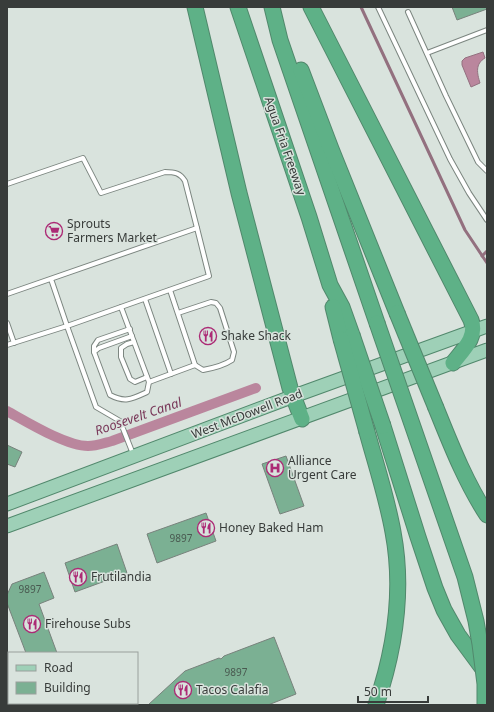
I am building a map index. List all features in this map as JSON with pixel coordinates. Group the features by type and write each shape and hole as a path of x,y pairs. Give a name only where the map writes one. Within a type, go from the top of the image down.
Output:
{"highway":[{"path":"195,7 241,201 290,388 302,419"},
{"name":"Agua Fria Freeway","path":"238,7 330,285 333,309 346,337"},
{"path":"272,7 280,40 465,577 473,607 480,644 485,684 485,705"},
{"path":"276,7 290,38 331,149 459,464 476,498 487,515"},
{"path":"311,7 474,328 480,329"},
{"path":"452,364 480,329"},
{"path":"346,337 383,426 435,588 444,610 458,635 487,674"},
{"path":"346,337 367,432 389,512 397,567 396,625 386,671 376,705"}],"main road":[{"name":"West McDowell Road","path":"7,504 294,396 480,329"},
{"name":"West McDowell Road","path":"7,526 487,350"}],"lane":[{"path":"378,7 450,159 469,193 487,220"},
{"path":"408,12 478,162 487,171"},
{"path":"427,53 487,30"},
{"path":"7,184 83,158 101,193 165,172 173,172 182,175 185,181 209,276 67,326 7,345"},
{"path":"7,294 197,228"},
{"path":"51,279 96,407 120,421 134,456"},
{"path":"170,290 195,365 204,370 215,368 232,360 234,352 220,308 216,303 211,302 178,313"},
{"path":"145,299 171,374"},
{"path":"121,307 130,329 148,380 147,392 135,398 120,400 110,395 94,352 94,346 98,340 130,329"},
{"path":"7,323 14,343"},
{"path":"94,352 99,348 132,336"},
{"path":"134,342 121,348 121,357 130,379 135,382 171,374 195,365"}],"shaded area":[{"path":"483,52 485,58 478,66 480,83 471,87 462,65 462,61 465,58"}],"building":[{"path":"452,7 487,7 487,9 457,20"},
{"path":"7,445 22,452 15,467 7,464"},
{"path":"286,456 304,506 280,514 262,464"},
{"path":"206,513 216,541 157,563 147,534"},
{"path":"117,544 127,573 75,592 65,563"},
{"path":"44,572 54,598 39,604 57,652 26,652 7,603 7,595 12,584"},
{"path":"274,637 296,694 268,705 148,705 185,671 219,658 221,659 224,656"}],"waterway":[{"path":"361,7 465,230 487,263"},
{"path":"482,256 487,251"},
{"name":"Roosevelt Canal","path":"7,411 58,438 79,445 91,446 112,441 256,388"}],"place":[{"name":"Sprouts Farmers Market","path":"54,231"},
{"name":"Shake Shack","path":"208,336"},
{"name":"Alliance Urgent Care","path":"275,468"},
{"name":"Honey Baked Ham","path":"206,528"},
{"name":"Frutilandia","path":"78,577"},
{"name":"Firehouse Subs","path":"32,624"},
{"name":"Tacos Calafia","path":"183,690"}]}
